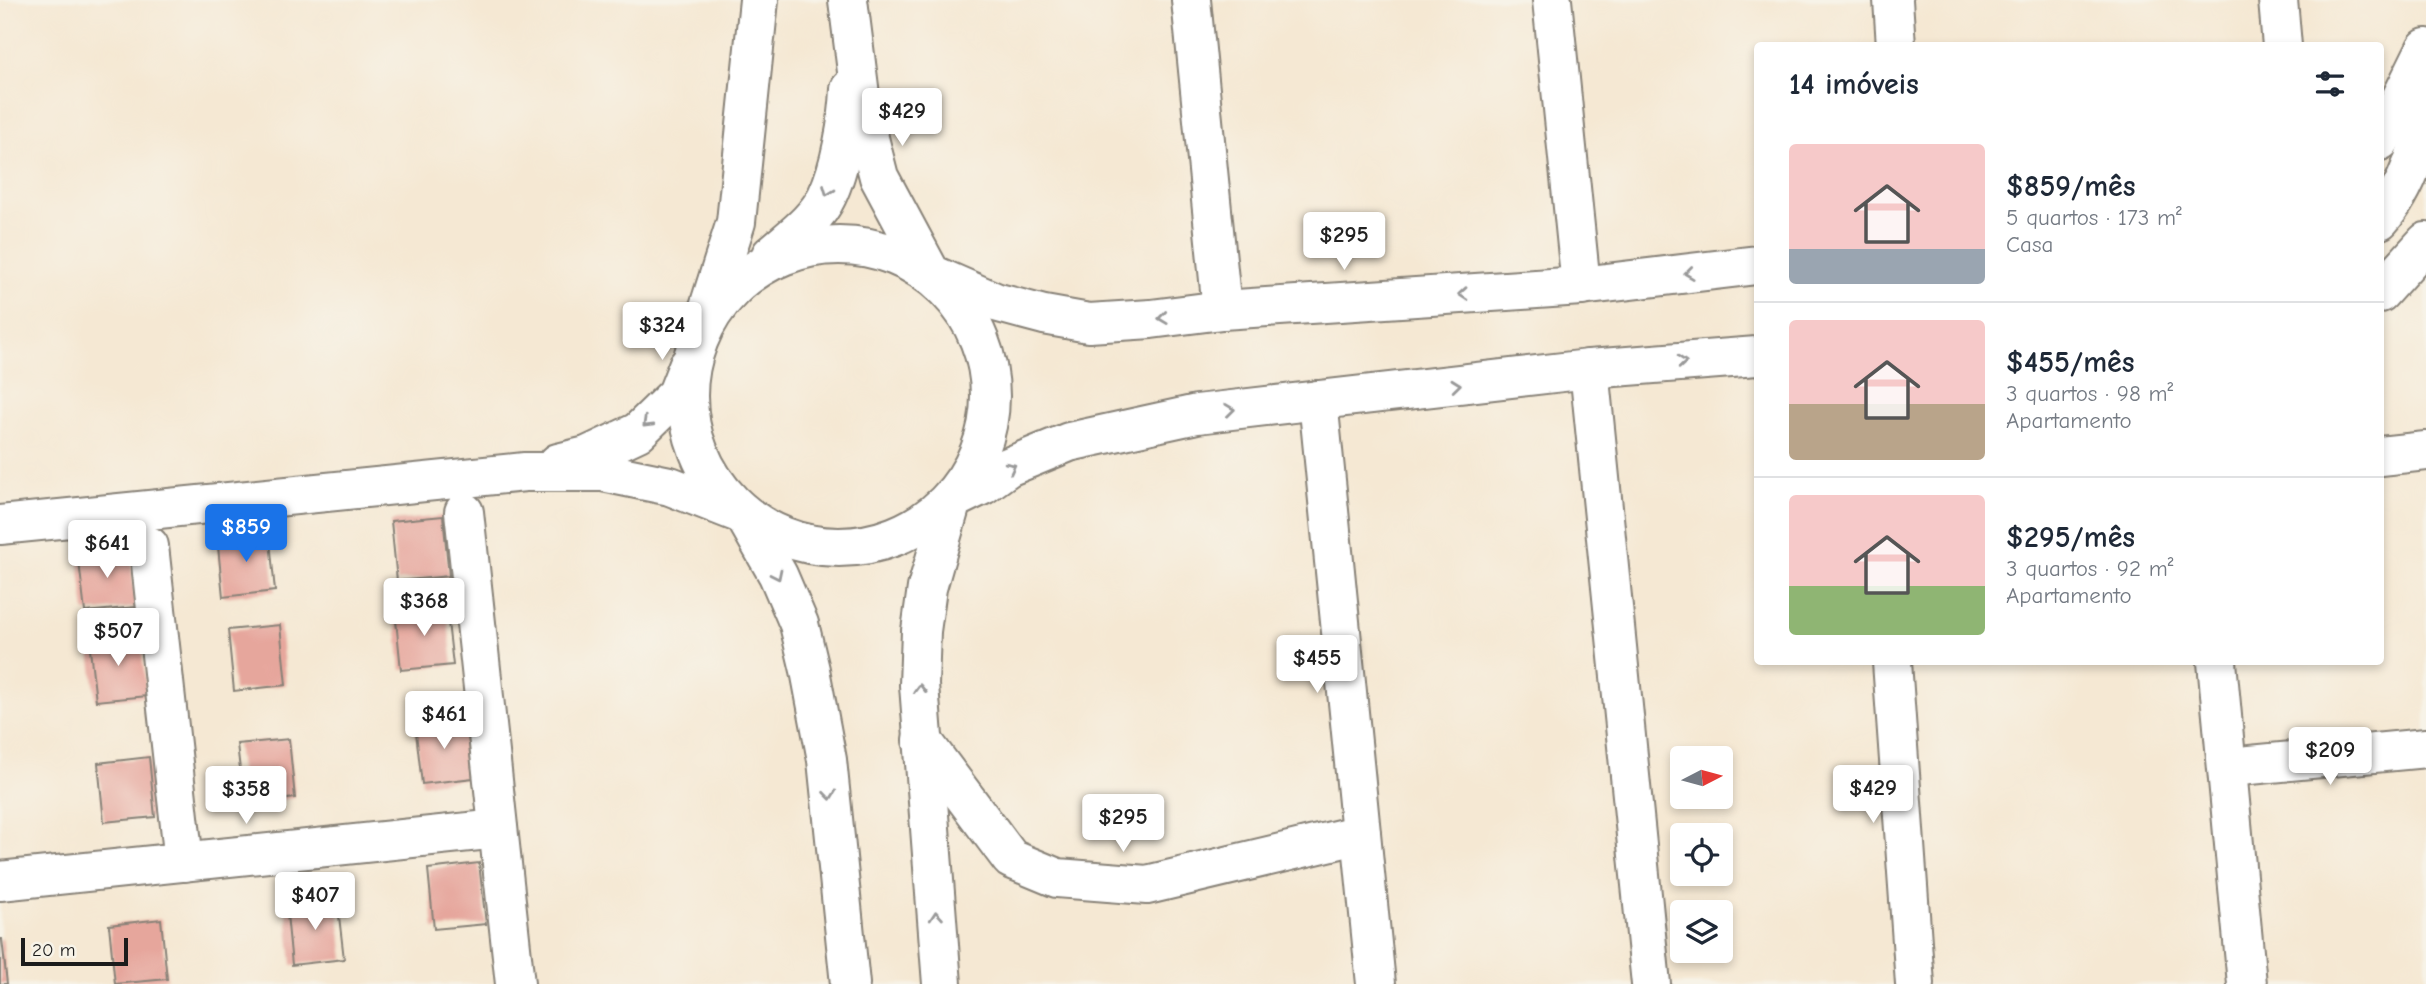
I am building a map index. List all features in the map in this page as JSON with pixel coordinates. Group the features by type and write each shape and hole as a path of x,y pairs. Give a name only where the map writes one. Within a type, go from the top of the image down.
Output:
{"street":[{"path":"525,472 587,456 638,432 677,394 696,346 736,222 759,0"},
{"path":"1191,0 1222,310"},
{"path":"1552,0 1581,286"},
{"path":"1893,0 1896,42"},
{"path":"2278,0 2282,42"},
{"path":"849,14 850,97 846,131 827,198 805,226 751,272 718,305 696,346 688,407 694,438 705,467 722,493 744,515 778,575 799,624 827,760 850,984"},
{"path":"849,14 862,111 879,177 931,274 961,304 966,313 981,341 991,382 989,425 975,465 951,500 928,588 921,631 919,685 922,740 942,984"},
{"path":"2384,133 2426,48"},
{"path":"2384,216 2415,159 2425,117 2426,98"},
{"path":"2384,289 2426,242"},
{"path":"751,272 784,254 822,245 860,245 897,255 931,274 995,302 1088,323 1151,320 1222,310 1581,286 1754,265"},
{"path":"0,525 525,472 567,471 616,475 670,486 744,515 784,538 795,541 828,548 873,545 916,528 951,500 983,485 1008,467 1069,442 1197,414 1589,369 1754,356"},
{"path":"1589,369 1650,984"},
{"path":"1318,400 1376,984"},
{"path":"2384,456 2426,451"},
{"path":"464,512 515,984"},
{"path":"149,546 184,862"},
{"path":"1892,665 1915,984"},
{"path":"2217,665 2247,984"},
{"path":"922,740 1011,859 1057,878 1147,885 1361,834"},
{"path":"2228,767 2426,748"},
{"path":"0,881 498,830"}],"building":[{"path":"443,516 449,576 397,581 391,521"},
{"path":"269,531 275,591 223,597 217,536"},
{"path":"130,547 136,607 85,612 78,553"},
{"path":"446,605 453,665 401,670 395,610"},
{"path":"280,625 286,685 234,691 228,630"},
{"path":"140,635 147,696 96,701 89,641"},
{"path":"466,718 473,778 422,784 415,724"},
{"path":"289,739 295,798 244,804 237,744"},
{"path":"149,757 155,817 104,822 98,763"},
{"path":"479,863 486,924 434,929 428,869"},
{"path":"337,899 344,959 292,965 286,904"},
{"path":"161,919 167,979 115,984 109,925"},
{"path":"2,939 7,984 0,984"}]}
